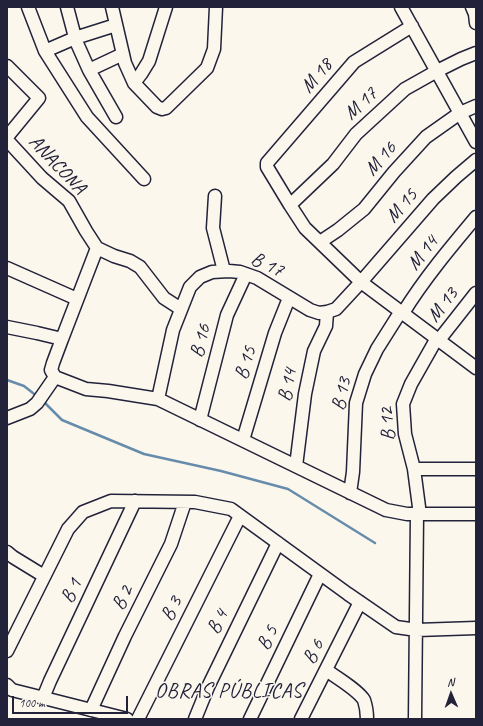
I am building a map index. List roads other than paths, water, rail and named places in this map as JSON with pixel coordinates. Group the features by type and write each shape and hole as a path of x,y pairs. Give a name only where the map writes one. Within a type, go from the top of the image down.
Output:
{"street":[{"path":"28,7 45,51 87,117 144,179"},
{"path":"67,7 75,38 89,70 116,117"},
{"path":"112,7 125,63 134,83 157,108 162,109 166,108 207,68 214,50 216,7"},
{"path":"134,83 149,61 166,7"},
{"path":"401,7 476,142"},
{"path":"472,7 475,14 476,23"},
{"path":"45,51 75,38 116,26"},
{"name":"M 18","path":"290,205 267,168 267,164 354,62 412,26"},
{"name":"M 17","path":"290,205 333,164 356,134 405,89 461,58 476,53"},
{"path":"89,70 123,54"},
{"path":"7,66 39,98 7,139"},
{"name":"M 16","path":"320,242 338,230 364,209 394,172 426,137 460,113 476,106"},
{"name":"ANACONA","path":"7,139 42,178 69,201 97,248"},
{"name":"M 15","path":"361,282 433,199 456,176 476,160"},
{"path":"215,196 213,228 224,271"},
{"path":"290,205 305,228 361,282 476,368"},
{"name":"M 14","path":"402,312 476,217"},
{"path":"181,309 164,298 140,267 130,261 114,256 97,248 51,370 55,377 86,389 158,399 386,510 407,514 476,514"},
{"path":"7,268 77,299"},
{"name":"B 17","path":"158,399 173,330 190,288 200,278 212,272 240,272 257,278 310,310 319,313 327,312"},
{"name":"B 16","path":"200,420 227,315 246,274"},
{"path":"327,312 336,309 361,282"},
{"name":"M 13","path":"438,339 476,293"},
{"name":"B 15","path":"243,440 275,332 289,298"},
{"name":"B 14","path":"296,466 305,394 314,351 326,326 327,312"},
{"name":"B 13","path":"350,493 353,472 356,403 365,374 377,349 402,312"},
{"path":"7,327 62,339"},
{"name":"B 12","path":"415,719 419,508 414,469 405,434 402,404 411,384 438,339"},
{"path":"7,418 30,409 37,403 55,377"},
{"path":"414,469 476,469"},
{"path":"7,651 68,529 83,512 111,501 195,502 231,509 396,628 416,630 476,628"},
{"name":"B 1","path":"43,698 135,501"},
{"name":"B 2","path":"91,710 125,636 171,544 185,502"},
{"name":"B 3","path":"138,719 240,516"},
{"name":"B 4","path":"195,719 208,687 278,543"},
{"path":"9,557 44,576"},
{"name":"B 5","path":"250,719 320,574"},
{"name":"B 6","path":"301,719 360,602"},
{"path":"326,670 356,691 363,698 367,708 368,719"},
{"path":"7,685 12,690 127,719"}],"waterway":[{"path":"7,380 24,386 38,397"},
{"path":"43,401 62,420 144,454 221,471 288,489 375,543"}],"district":[{"name":"OBRAS PÚBLICAS","path":"229,691"}]}
